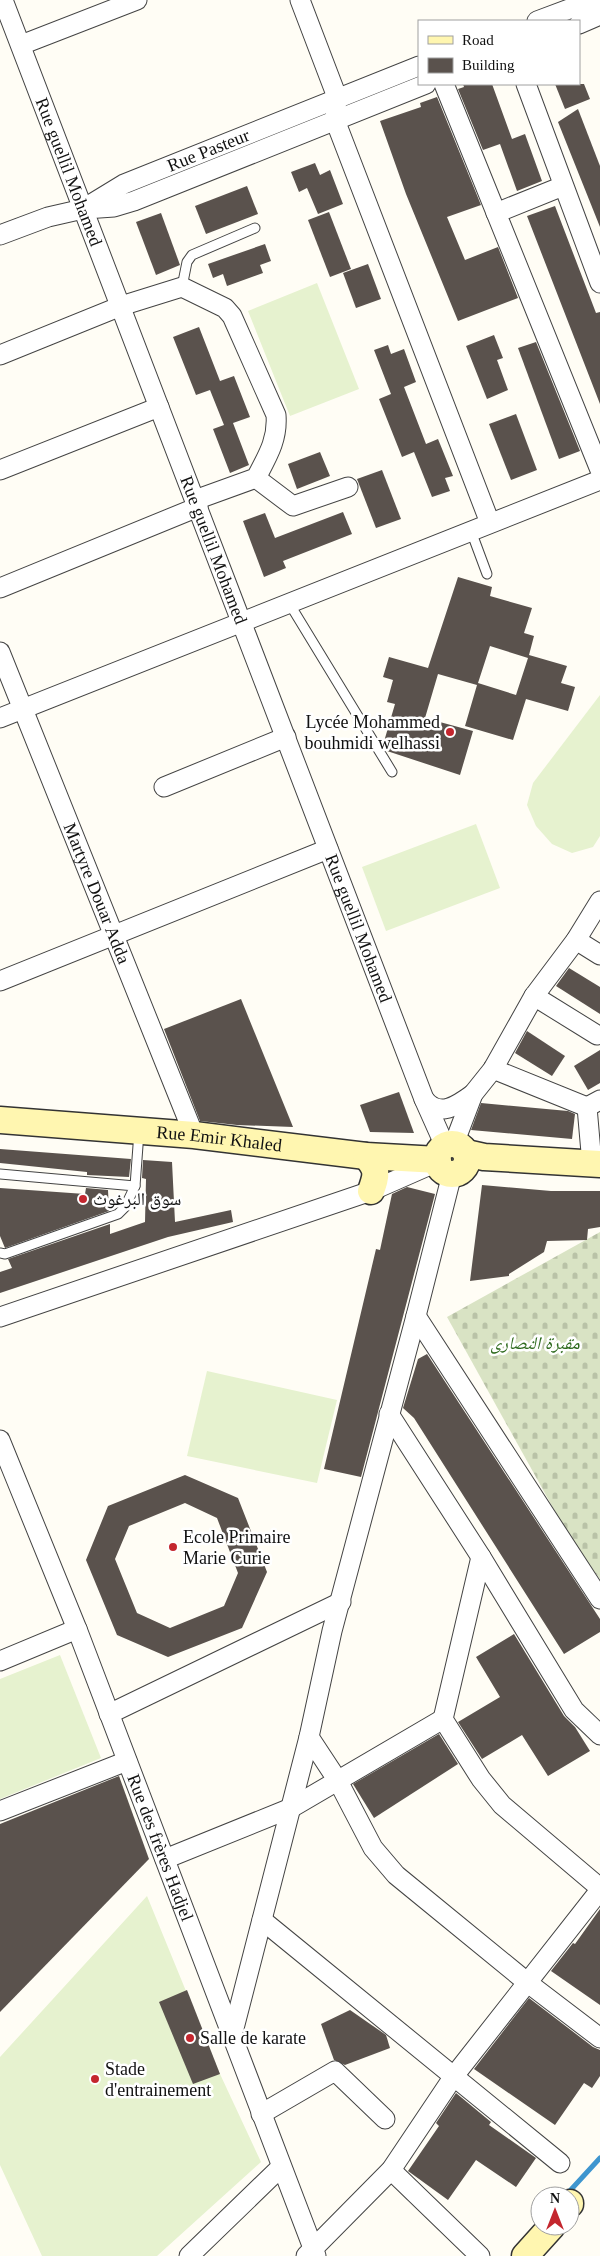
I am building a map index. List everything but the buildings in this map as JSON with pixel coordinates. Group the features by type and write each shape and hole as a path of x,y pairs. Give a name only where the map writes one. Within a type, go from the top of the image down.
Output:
{"street":[{"name":"Rue guellil Mohamed","path":"3,0 424,1099 449,1157"},
{"path":"21,45 137,0"},
{"path":"300,0 337,97 335,120 490,523"},
{"path":"542,20 596,9"},
{"path":"580,23 596,9"},
{"name":"Rue Pasteur","path":"0,235 60,213 84,209 124,184 337,97 418,66"},
{"path":"84,209 114,206 134,201 423,85"},
{"path":"444,85 600,470"},
{"path":"526,85 563,186 594,248 600,283"},
{"path":"496,213 563,186"},
{"path":"0,355 121,306 182,287 225,308 232,316 276,415 277,430 274,444 256,478 0,588"},
{"path":"0,470 159,407"},
{"path":"256,478 294,506 348,487"},
{"path":"0,718 600,480"},
{"name":"Martyre Douar Adda","path":"0,652 194,1135"},
{"path":"164,787 286,737"},
{"path":"0,981 328,849"},
{"path":"424,1099 427,1104 444,1110 452,1108 473,1094 493,1069 534,996 576,940 600,902"},
{"path":"576,940 600,955"},
{"path":"534,996 597,1035"},
{"path":"493,1069 594,1103 596,1164"},
{"path":"232,2036 309,1737 332,1631 416,1316 449,1157 473,1094"},
{"name":"Rue Emir Khaled","path":"0,1120 194,1135 366,1156 484,1157 596,1164"},
{"path":"366,1156 375,1166 376,1177 371,1191"},
{"path":"0,1317 371,1191 449,1157"},
{"path":"416,1316 600,1599"},
{"path":"390,1414 481,1557 574,1710 600,1735"},
{"name":"Rue des frères Hadjel","path":"0,1440 77,1629 232,2036 312,2254"},
{"path":"312,2254 391,2170 454,2076 600,1889 502,1806 481,1779 443,1718 481,1557"},
{"path":"109,1714 341,1602"},
{"path":"0,1660 77,1629"},
{"path":"165,1859 291,1808 443,1718"},
{"path":"309,1737 338,1781 373,1848 396,1875 528,1983 600,2038"},
{"path":"0,1811 127,1760"},
{"path":"262,1920 560,2163"},
{"path":"261,2114 335,2071 385,2119"},
{"path":"189,2256 281,2167"},
{"path":"391,2170 480,2256"},
{"path":"525,2256 543,2236"}],"lane":[{"path":"182,287 187,262 192,255 254,228"},
{"path":"471,531 487,574"},
{"path":"289,603 392,772"},
{"path":"0,1254 5,1254 118,1214 125,1207 135,1186 140,1131"},
{"path":"0,1174 135,1186"}],"green space":[{"path":"317,283 359,389 290,416 248,311"},
{"path":"600,695 600,836 593,847 572,853 552,844 536,826 527,805 533,783"},
{"path":"476,824 500,888 386,931 362,867"},
{"name":"مقبرة النصارى","path":"600,1232 600,1579 572,1542 447,1317"},
{"path":"207,1371 337,1400 317,1483 187,1456"},
{"path":"60,1655 101,1758 0,1799 0,1679"},
{"name":"Stade d'entrainement","path":"147,1896 220,2074 261,2162 157,2256 42,2256 0,2165 0,2057"}],"waterway":[{"path":"574,2186 600,2158"}],"place":[{"name":"Lycée Mohammed bouhmidi welhassi","path":"450,732"},
{"name":"سوق البرغوث","path":"83,1199"},
{"name":"Ecole Primaire Marie Curie","path":"173,1547"},
{"name":"Salle de karate","path":"190,2038"},
{"name":"Stade d'entrainement","path":"95,2079"}]}
